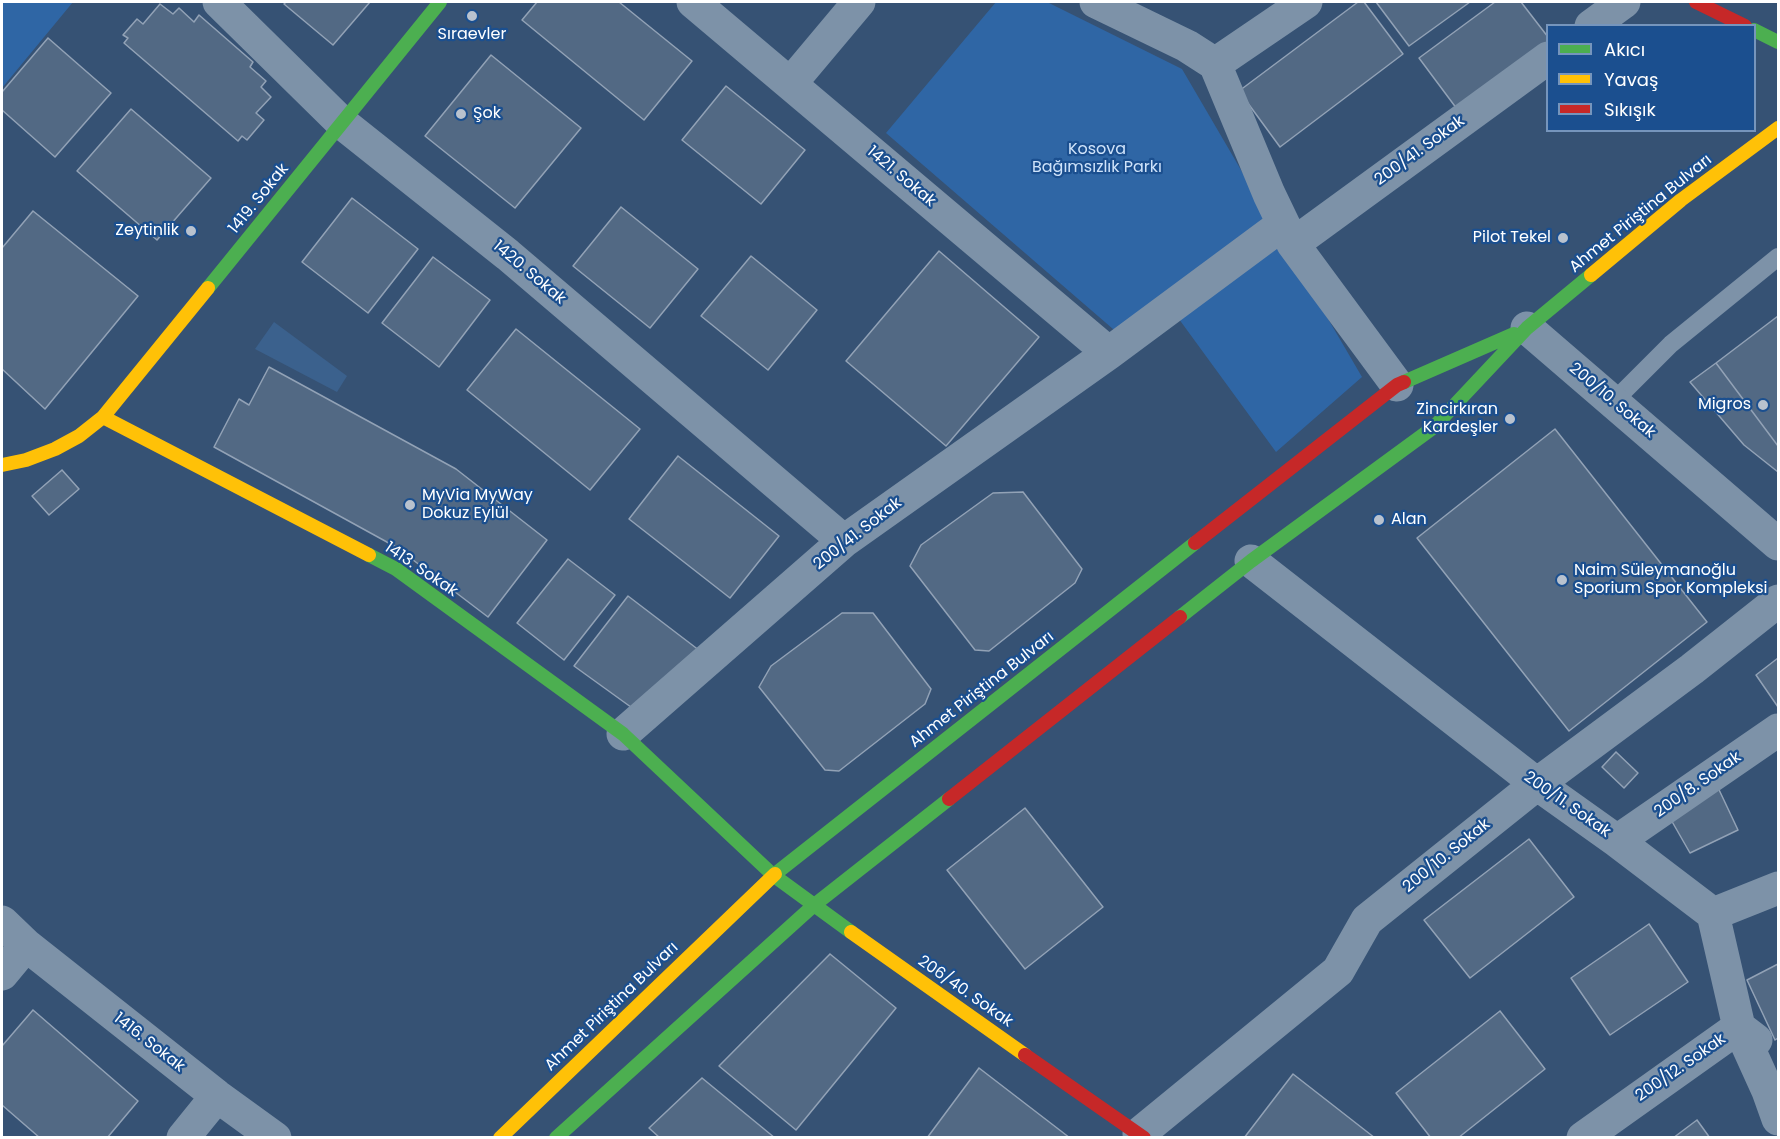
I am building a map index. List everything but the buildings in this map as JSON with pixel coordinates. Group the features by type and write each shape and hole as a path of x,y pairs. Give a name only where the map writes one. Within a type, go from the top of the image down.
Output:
{"main road":[{"name":"1419. Sokak","path":"104,417 440,2"},
{"path":"1699,2 1741,24"},
{"path":"1756,30 1779,42"},
{"name":"Ahmet Piriştina Bulvarı","path":"556,1137 813,906 1251,561 1434,427 1527,328 1681,200 1779,128"},
{"name":"Ahmet Piriştina Bulvarı","path":"500,1137 773,875 1397,385 1527,328"},
{"path":"2,465 26,460 55,449 79,436 104,417"},
{"name":"1413. Sokak","path":"104,417 396,569 623,734 773,875"},
{"name":"206/40. Sokak","path":"773,875 813,906 1142,1136"}],"street":[{"name":"1420. Sokak","path":"219,2 342,123 508,255 844,541"},
{"name":"1421. Sokak","path":"693,2 1109,353"},
{"path":"791,83 859,2"},
{"path":"1096,2 1187,46 1215,64 1288,234 1397,385"},
{"path":"1215,64 1306,2"},
{"path":"1594,24 1624,2"},
{"name":"200/41. Sokak","path":"623,734 844,541 1109,353 1546,59"},
{"name":"200/10. Sokak","path":"1527,328 1779,544"},
{"name":"200/11. Sokak","path":"1251,561 1537,784 1713,914"},
{"name":"200/10. Sokak","path":"1142,1136 1338,970 1367,920 1537,784 1779,601"},
{"name":"200/8. Sokak","path":"1617,841 1779,729"},
{"path":"1779,888 1713,914 1739,1028 1779,1119"},
{"name":"1416. Sokak","path":"2,922 26,945 217,1096 275,1137"},
{"path":"2,974 26,945"},
{"name":"200/12. Sokak","path":"1583,1137 1739,1028 1779,1058"},
{"path":"183,1137 217,1096"}],"lane":[{"path":"1612,403 1671,344 1779,257"}],"green space":[{"path":"2,2 73,2 2,88"},
{"name":"Kosova Bağımsızlık Parkı","path":"996,2 1047,2 1182,69 1362,377 1276,452 1176,315 1135,348 886,133"}],"shaded area":[{"path":"274,322 347,376 337,392 255,349"}],"traffic: fast":[{"path":"208,288 440,2"},
{"path":"1756,31 1778,42"},
{"path":"1180,617 1251,561 1434,427 1527,328 1591,275"},
{"path":"1404,382 1514,334"},
{"path":"775,874 1195,543"},
{"path":"369,555 396,569 623,734 773,875 851,932"},
{"path":"556,1138 813,906 949,799"}],"traffic: slow":[{"path":"1591,275 1681,200 1778,128"},
{"path":"2,465 26,460 55,449 79,436 103,417 208,288"},
{"path":"103,417 369,555"},
{"path":"500,1138 775,874"},
{"path":"851,932 1025,1055"}],"traffic: jam":[{"path":"1696,2 1741,24"},
{"path":"1195,543 1397,385 1404,382"},
{"path":"949,799 1180,617"},
{"path":"1025,1055 1144,1138"}],"place":[{"name":"Sıraevler","path":"472,16"},
{"name":"Şok","path":"461,114"},
{"name":"Zeytinlik","path":"191,231"},
{"name":"Pilot Tekel","path":"1563,238"},
{"name":"Migros","path":"1763,405"},
{"name":"Zincirkıran Kardeşler","path":"1510,419"},
{"name":"MyVia MyWay Dokuz Eylül","path":"410,505"},
{"name":"Alan","path":"1379,520"},
{"name":"Naim Süleymanoğlu Sporium Spor Kompleksi","path":"1562,580"}]}
